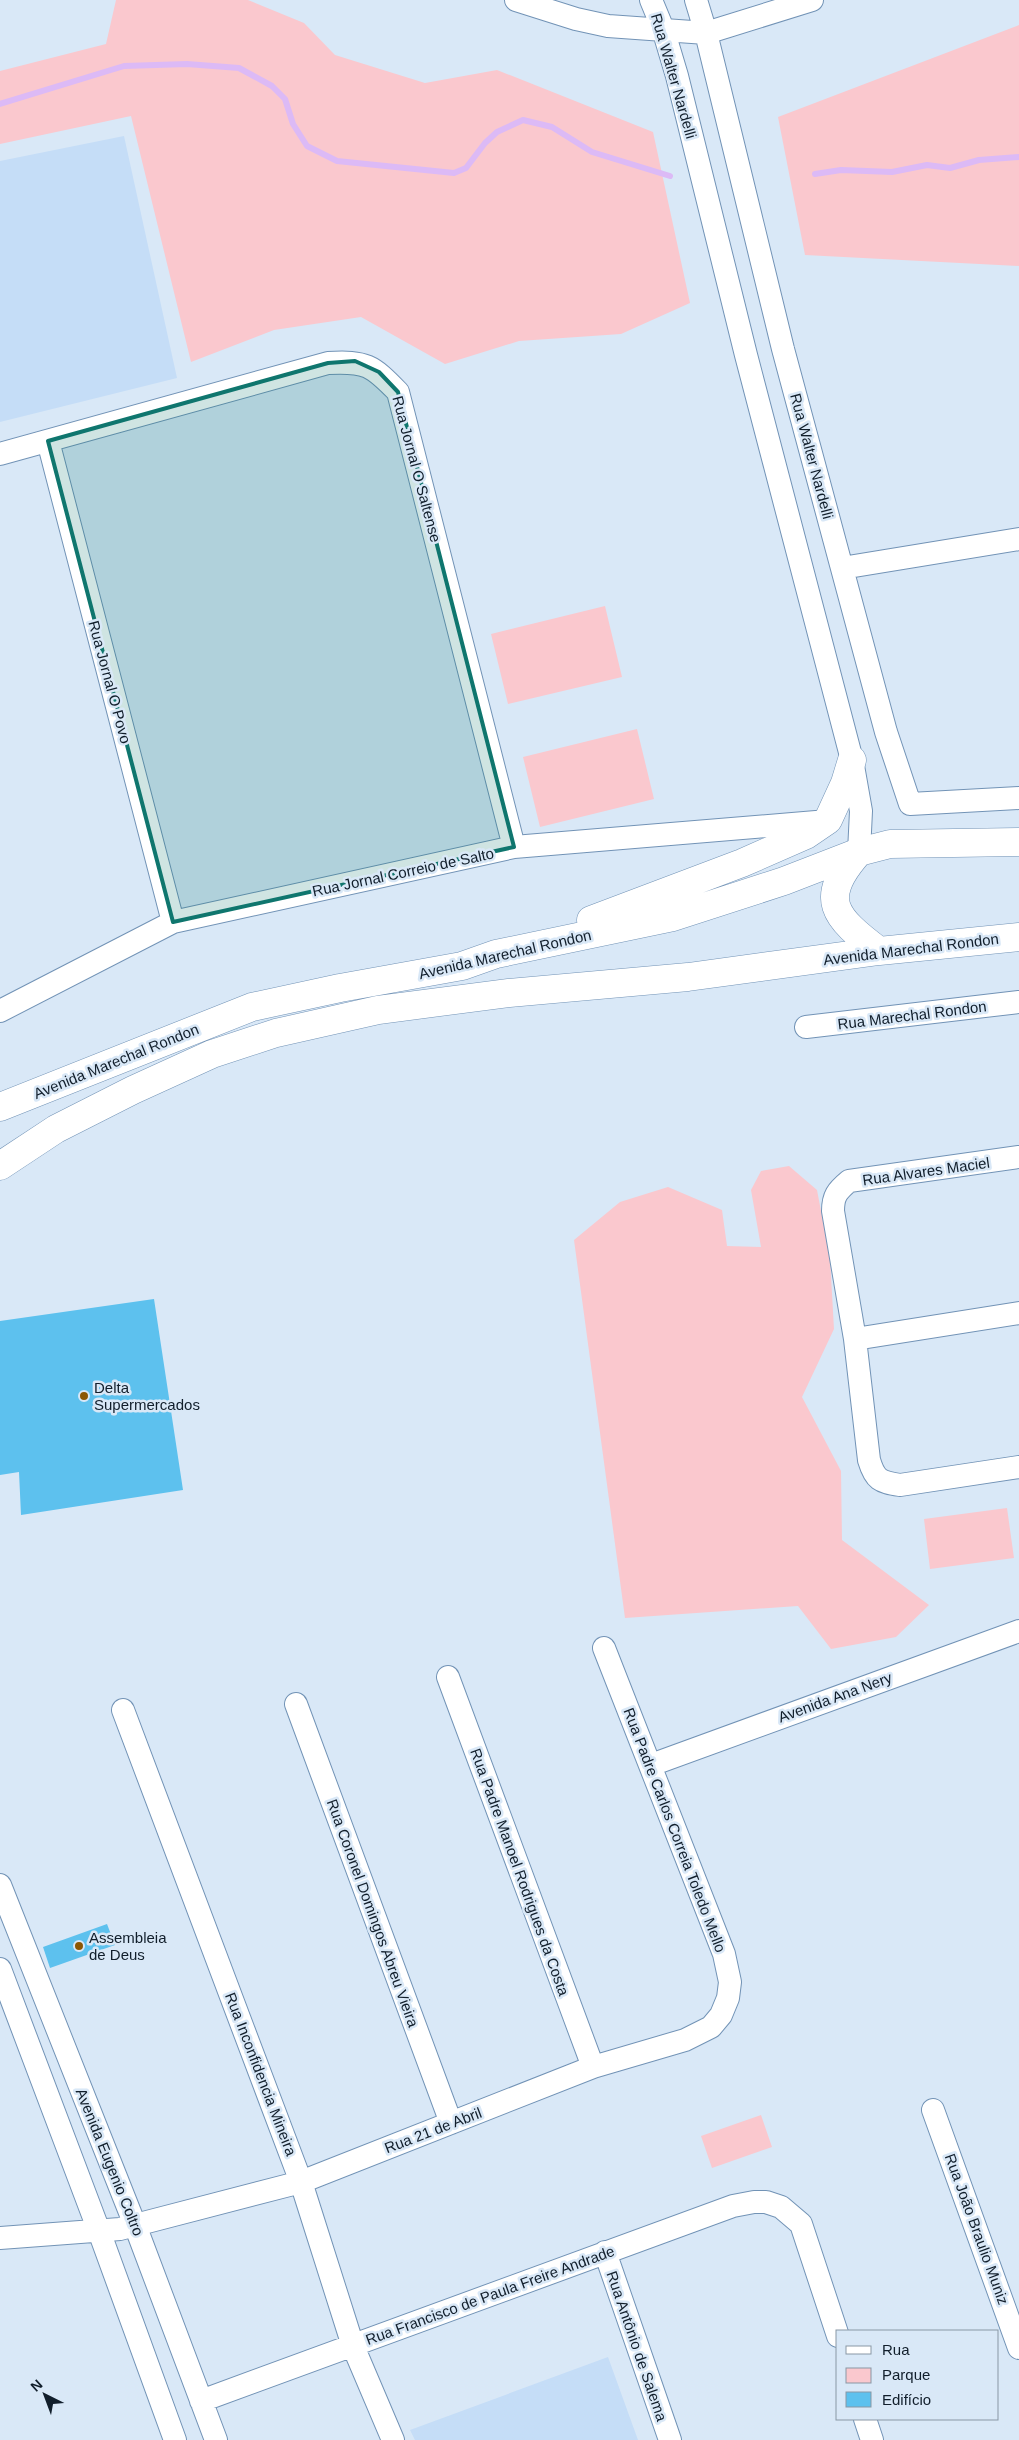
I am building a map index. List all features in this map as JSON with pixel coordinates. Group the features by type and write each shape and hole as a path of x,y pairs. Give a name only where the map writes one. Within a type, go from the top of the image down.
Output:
{"main road":[{"path":"496,954 742,863 806,835 828,820 845,783 852,760"},
{"name":"Avenida Marechal Rondon","path":"0,1106 252,1007 340,988 462,966 496,954 673,917 784,881 859,852 898,843 1019,842"},
{"path":"859,852 838,878 834,898 840,915 852,931 879,951"},
{"name":"Avenida Marechal Rondon","path":"0,1166 56,1129 132,1090 212,1054 276,1033 378,1010 509,993 688,977 879,951 1019,937"}],"street":[{"path":"516,0 576,19 608,26 706,33 812,0"},
{"name":"Rua Walter Nardelli","path":"651,0 663,29 677,76 746,355 852,760 861,811 859,852"},
{"name":"Rua Walter Nardelli","path":"696,0 706,33 783,349 886,732 910,804 1019,798"},
{"name":"Rua Jornal O Saltense","path":"0,454 328,363 355,361 379,372 398,392 514,847"},
{"name":"Rua Jornal O Povo","path":"48,441 173,922"},
{"path":"842,568 1019,539"},
{"name":"Rua Jornal Correio de Salto","path":"0,1011 173,922 514,847 828,820"},
{"name":"Rua Marechal Rondon","path":"806,1027 1019,1002"},
{"name":"Rua Alvares Maciel","path":"1019,1157 850,1182 838,1190 833,1198 832,1211 855,1339 869,1460 873,1474 883,1483 900,1485 1019,1467"},
{"path":"855,1339 1019,1313"},
{"name":"Avenida Ana Nery","path":"651,1765 1019,1631"},
{"name":"Rua Padre Carlos Correia Toledo Mello","path":"604,1648 724,1954 730,1982 728,1998 721,2015"},
{"name":"Rua Padre Manoel Rodrigues da Costa","path":"448,1677 593,2067"},
{"name":"Rua Coronel Domingos Abreu Vieira","path":"296,1704 451,2123"},
{"name":"Rua Inconfidencia Mineira","path":"123,1710 301,2182 353,2346 393,2440"},
{"name":"Avenida Eugenio Coltro","path":"0,1885 6,1920 135,2225 216,2440"},
{"path":"0,1969 99,2230 175,2440"},
{"name":"Rua 21 de Abril","path":"0,2238 99,2230 135,2225 301,2182 593,2067 685,2040 710,2027 721,2015"},
{"name":"Rua João Braulio Muniz","path":"933,2110 1019,2348"},
{"name":"Rua Francisco de Paula Freire Andrade","path":"201,2402 604,2252 733,2206 754,2202 766,2202 781,2207 801,2224 836,2330"},
{"name":"Rua Antônio de Salema","path":"604,2252 670,2440"},
{"path":"865,2420 872,2440"}],"highlighted area":[{"path":"355,361 379,372 398,392 514,847 173,922 48,441 328,363"}],"shaded area":[{"path":"124,136 177,378 0,422 0,161"},
{"path":"608,2357 638,2440 415,2440 410,2430"}],"green space":[{"path":"116,0 248,0 304,23 335,55 425,83 497,70 653,132 690,303 621,334 519,341 445,364 361,317 274,330 191,362 131,116 0,144 0,71 106,44"},
{"path":"1019,25 1019,266 805,255 778,117"},
{"path":"605,606 622,677 508,704 491,634"},
{"path":"637,729 654,799 540,827 523,757"},
{"path":"789,1166 817,1190 830,1258 834,1329 802,1397 841,1471 842,1540 929,1605 896,1637 831,1649 798,1606 625,1618 574,1240 620,1202 668,1187 722,1210 727,1246 761,1247 751,1190 761,1171"},
{"path":"1007,1508 1014,1558 930,1569 924,1519"},
{"path":"761,2115 772,2147 712,2168 701,2136"}],"building":[{"name":"Delta Supermercados","path":"154,1299 183,1490 21,1515 19,1472 0,1475 0,1321"},
{"name":"Assembleia de Deus","path":"107,1924 115,1945 50,1968 43,1947"}],"waterway":[{"path":"0,104 124,66 187,64 239,68 272,86 285,99 293,124 307,146 337,161 454,173 466,168 485,143 497,132 523,120 552,127 592,152 670,176"},
{"path":"815,174 841,170 892,172 927,165 950,168 979,160 1019,157"}],"place":[{"name":"Delta Supermercados","path":"84,1396"},
{"name":"Assembleia de Deus","path":"79,1946"}]}
